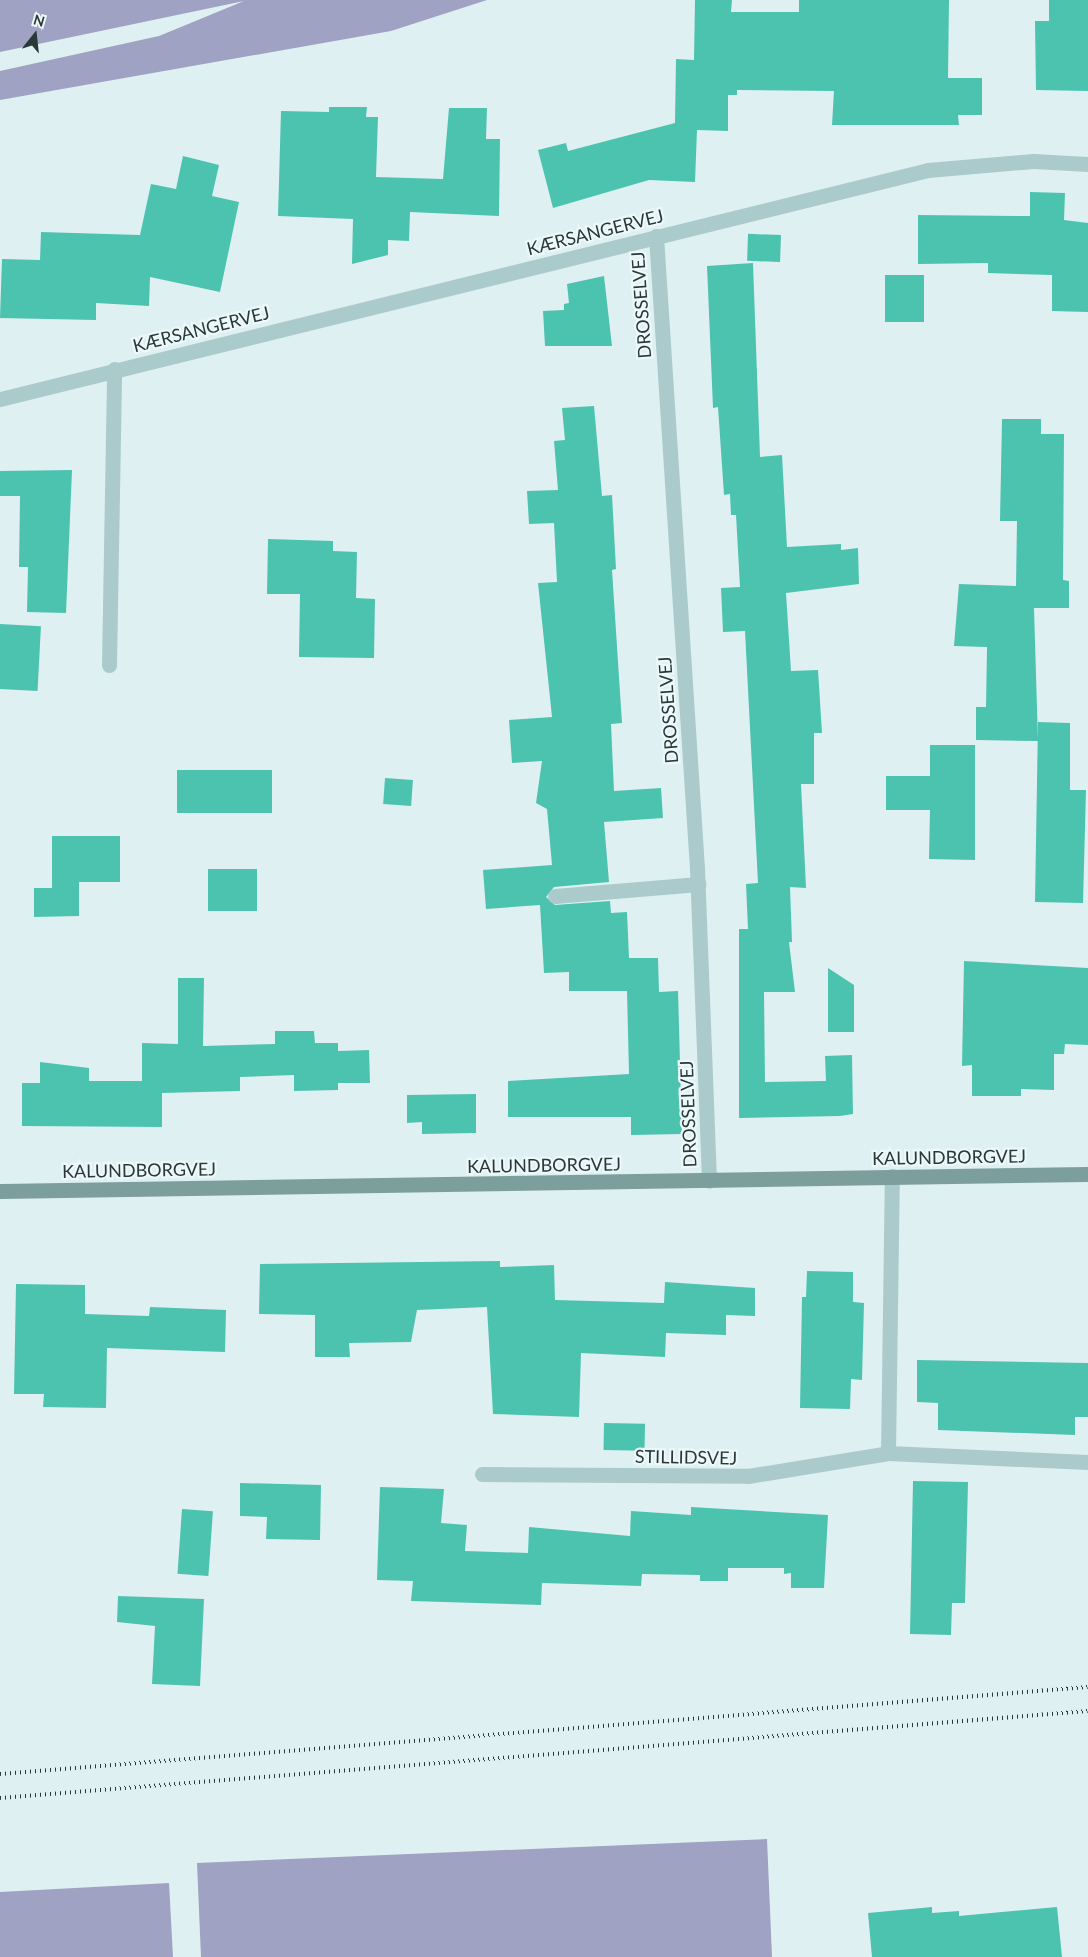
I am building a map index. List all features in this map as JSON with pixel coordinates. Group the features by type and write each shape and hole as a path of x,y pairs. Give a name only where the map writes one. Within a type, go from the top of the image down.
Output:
{"street":[{"name":"KÆRSANGERVEJ","path":"0,399 114,369 928,170 1034,161 1088,164"},
{"name":"DROSSELVEJ","path":"656,236 698,884 709,1181"},
{"name":"KÆRSANGERVEJ","path":"109,665 114,369"},
{"path":"555,896 698,884"},
{"name":"KALUNDBORGVEJ","path":"0,1191 1088,1174"},
{"path":"888,1453 892,1176"},
{"name":"STILLIDSVEJ","path":"482,1474 748,1476 888,1453 1088,1462"}],"shaded area":[{"path":"0,0 487,0 391,31 0,100 0,71 159,36 244,1 0,52"},
{"path":"767,1839 772,1957 201,1957 197,1863"},
{"path":"169,1883 173,1957 0,1957 0,1892"}],"building":[{"path":"695,0 732,0 731,12 799,12 799,0 949,0 948,78 982,78 982,115 958,115 959,125 832,125 834,91 737,90 737,95 728,95 728,131 697,130 695,182 649,180 553,208 538,150 566,143 568,151 675,123 676,59 694,60"},
{"path":"1049,0 1088,0 1088,91 1036,90 1035,21 1049,21"},
{"path":"329,107 367,107 366,117 378,117 376,177 443,179 449,108 487,108 486,139 500,139 499,216 410,212 409,241 388,240 388,255 352,264 353,219 278,216 281,111 329,112"},
{"path":"183,156 219,165 212,196 239,202 220,292 150,277 149,306 96,303 96,320 0,318 2,259 40,260 41,232 140,235 151,184 176,189"},
{"path":"1030,192 1065,193 1064,220 1088,223 1088,312 1052,311 1052,275 988,273 988,263 918,264 918,215 1030,216"},
{"path":"748,234 781,235 780,262 747,261"},
{"path":"753,263 760,457 782,455 787,547 841,544 841,550 858,548 859,584 786,593 791,671 818,670 822,733 814,733 814,784 801,784 806,888 790,887 792,942 789,942 795,992 764,992 765,1082 826,1081 825,1056 852,1055 853,1114 840,1116 739,1118 739,929 748,929 746,884 758,883 745,631 723,632 721,588 740,587 736,515 731,515 730,494 724,495 718,407 713,408 707,266"},
{"path":"885,275 924,275 924,322 885,322"},
{"path":"604,276 612,346 545,346 543,311 564,310 564,304 569,303 567,284"},
{"path":"594,406 602,496 612,495 616,569 612,570 622,723 611,724 614,791 661,788 663,818 604,822 609,882 554,887 546,897 555,905 610,901 611,913 627,912 629,958 658,958 659,992 678,991 682,1134 631,1135 631,1117 508,1117 508,1081 629,1074 627,991 569,991 569,972 544,973 540,905 486,909 483,870 552,865 547,809 536,803 542,761 512,763 509,720 552,717 538,583 557,582 554,523 529,524 527,491 558,490 554,441 565,440 562,408"},
{"path":"1002,419 1041,419 1041,434 1064,434 1063,580 1069,581 1069,608 1034,608 1038,741 976,740 976,707 986,707 987,647 954,646 959,584 1016,586 1017,521 1000,521"},
{"path":"72,470 66,613 27,612 28,567 19,567 20,496 0,496 0,471"},
{"path":"268,539 333,541 333,551 357,552 356,598 375,599 374,658 299,657 300,594 267,594"},
{"path":"0,624 41,626 38,691 0,689"},
{"path":"1038,722 1070,723 1070,790 1086,790 1083,903 1035,902"},
{"path":"930,745 975,745 975,860 929,859 930,810 886,810 886,776 930,776"},
{"path":"177,770 272,770 272,813 177,813"},
{"path":"385,778 413,780 411,806 383,804"},
{"path":"52,836 120,836 120,882 79,882 79,916 34,917 34,888 52,888"},
{"path":"208,869 257,869 257,911 208,911"},
{"path":"964,961 1088,968 1088,1045 1065,1044 1064,1054 1054,1054 1054,1090 1021,1089 1021,1096 972,1096 972,1065 962,1066"},
{"path":"828,968 854,985 854,1032 828,1032"},
{"path":"178,978 204,978 203,1046 275,1044 275,1031 314,1031 315,1043 338,1043 338,1051 369,1050 370,1083 338,1083 338,1090 294,1091 294,1075 240,1077 240,1091 162,1093 162,1127 22,1126 22,1083 40,1083 40,1062 89,1068 89,1081 142,1081 142,1043 178,1044"},
{"path":"476,1094 476,1133 422,1134 422,1122 407,1123 407,1095"},
{"path":"500,1261 500,1267 554,1265 555,1300 664,1303 665,1282 755,1288 755,1316 726,1315 726,1335 666,1333 665,1357 581,1353 579,1417 493,1414 487,1307 417,1310 411,1342 349,1343 350,1357 315,1357 315,1315 259,1314 260,1264"},
{"path":"807,1271 853,1272 853,1302 864,1303 862,1380 851,1379 850,1409 800,1408 802,1297 806,1297"},
{"path":"16,1284 85,1285 85,1314 149,1316 150,1307 226,1310 225,1352 107,1348 106,1408 43,1407 44,1394 14,1394"},
{"path":"917,1360 1088,1363 1088,1417 1075,1417 1075,1435 938,1430 938,1403 917,1402"},
{"path":"604,1423 645,1424 645,1451 604,1450"},
{"path":"913,1481 968,1482 965,1603 952,1603 951,1635 910,1634"},
{"path":"240,1483 321,1485 320,1540 266,1539 267,1517 240,1516"},
{"path":"380,1487 444,1489 441,1523 467,1525 465,1551 528,1553 529,1527 630,1536 631,1511 691,1515 691,1507 828,1515 824,1588 791,1588 791,1573 784,1574 784,1568 728,1568 728,1581 700,1581 700,1575 642,1574 641,1586 542,1583 541,1605 411,1601 413,1581 377,1580"},
{"path":"182,1509 213,1511 208,1576 177,1574"},
{"path":"118,1596 204,1599 200,1686 152,1684 155,1626 117,1622"},
{"path":"932,1907 932,1913 959,1911 959,1916 1057,1907 1062,1957 872,1957 868,1913"}],"railway":[{"path":"0,1774 1088,1687"},
{"path":"0,1798 1088,1711"}]}
